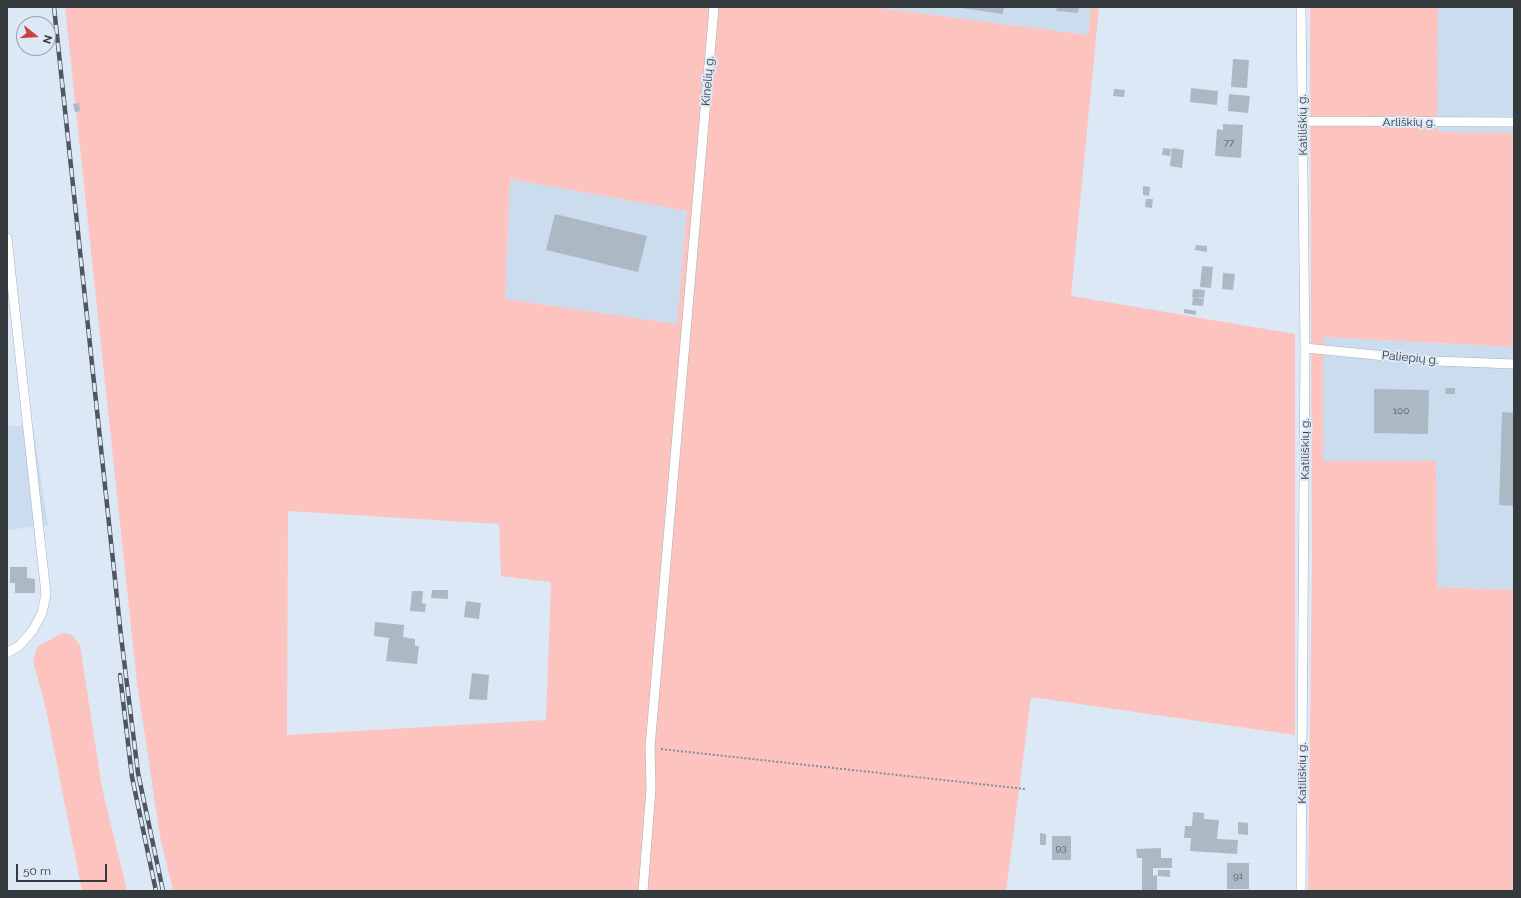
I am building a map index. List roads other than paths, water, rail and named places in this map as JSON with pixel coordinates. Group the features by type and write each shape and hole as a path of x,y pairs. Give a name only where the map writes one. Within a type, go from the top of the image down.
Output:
{"street":[{"name":"Kinelių g.","path":"643,891 651,788 650,747 714,7"},
{"name":"Katiliškių g.","path":"1301,7 1306,348 1301,891"},
{"name":"Arliškių g.","path":"1303,122 1514,122"},
{"path":"7,238 46,594 42,613 33,630 19,646 7,653"},
{"name":"Paliepių g.","path":"1306,348 1436,361 1514,364"}],"railway":[{"path":"54,7 121,636 138,773 163,891"},
{"path":"120,675 132,777 156,891"}]}
